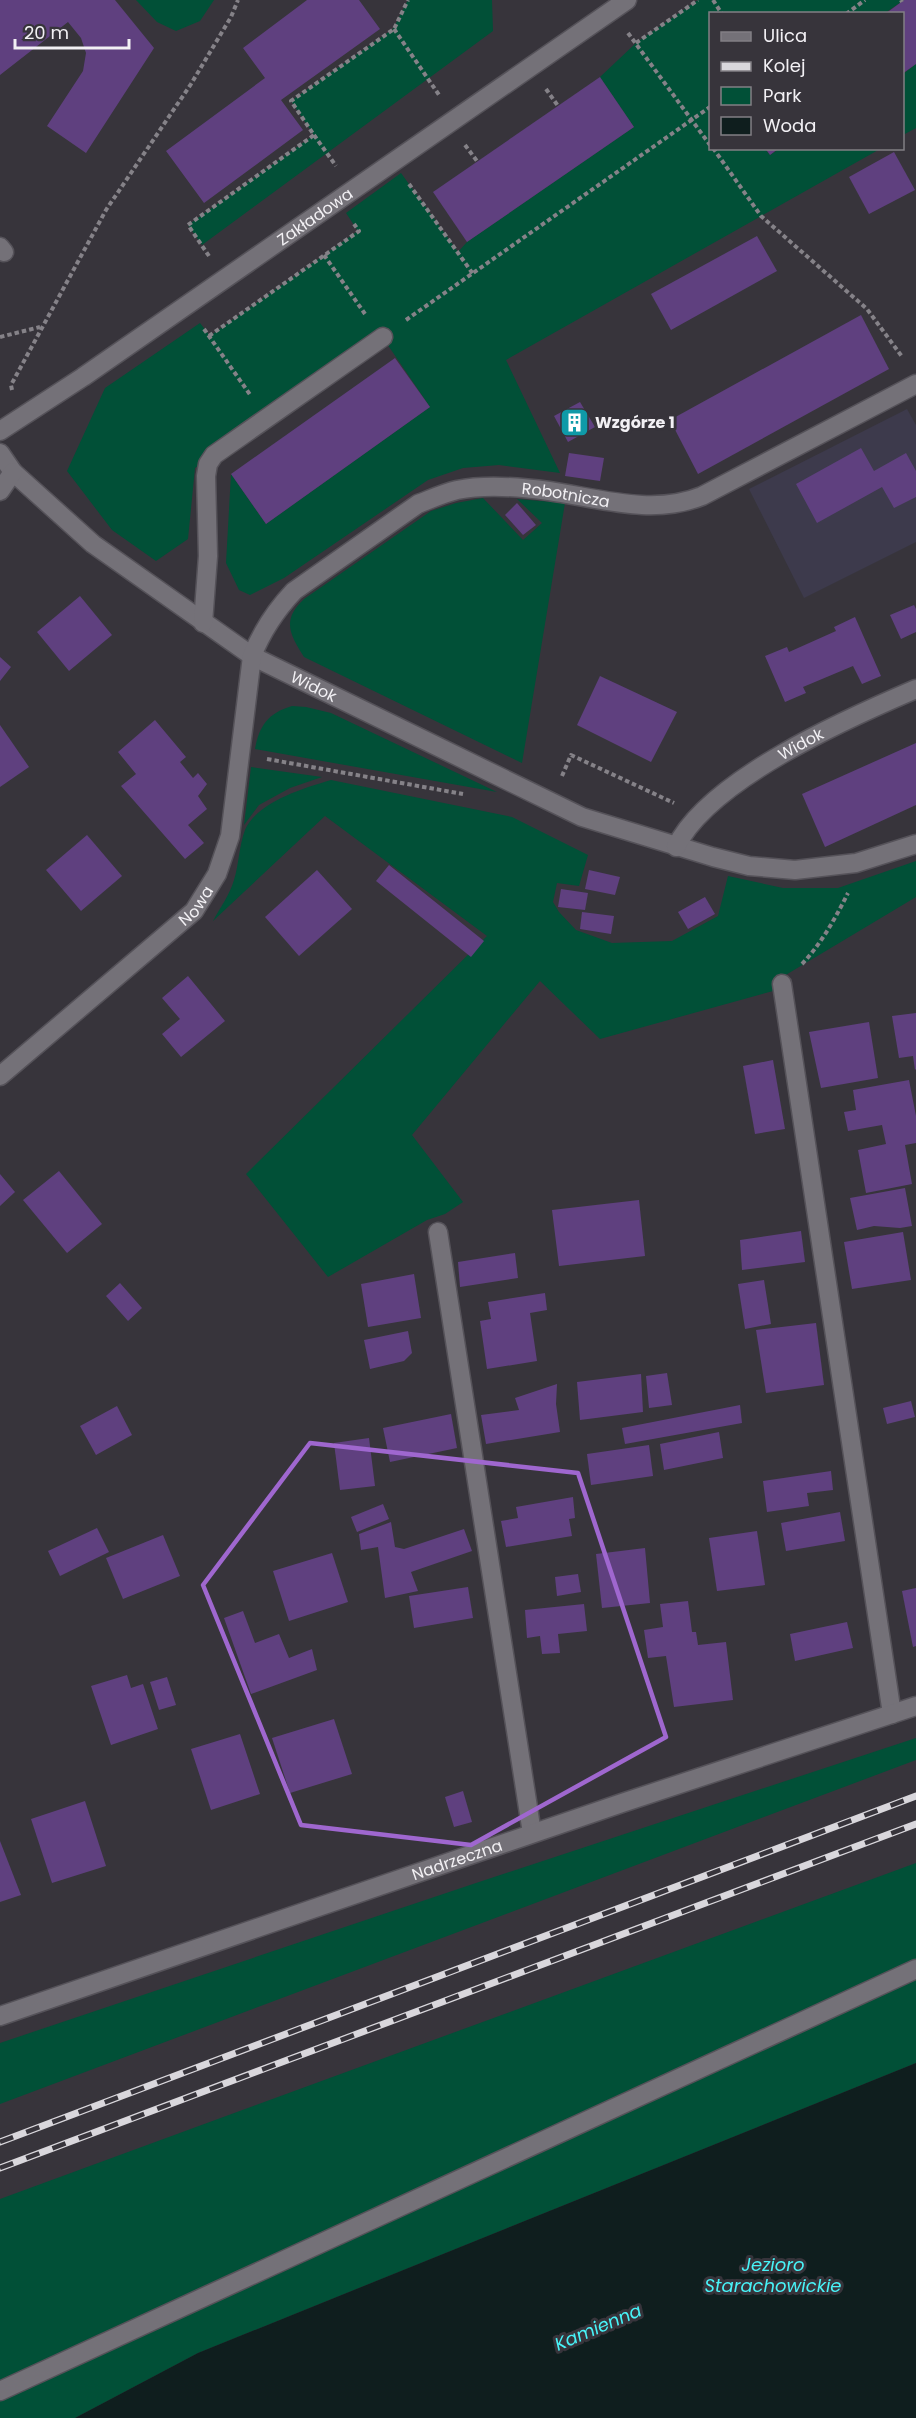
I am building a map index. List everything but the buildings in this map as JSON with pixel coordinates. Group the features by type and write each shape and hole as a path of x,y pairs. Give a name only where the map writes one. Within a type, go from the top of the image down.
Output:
{"street":[{"name":"Zakładowa","path":"0,431 83,377 627,0"},
{"path":"203,623 208,556 206,476 208,464 214,455 383,337"},
{"name":"Robotnicza","path":"252,656 261,632 280,605 294,591 418,504 457,490 493,488 545,491 632,504 652,505 687,501 702,496 916,384"},
{"name":"Widok","path":"0,453 14,472 93,544 252,656 582,816 676,847 749,866 783,869 830,868 856,863 916,844"},
{"path":"0,491 14,472"},
{"name":"Nowa","path":"0,1076 194,912 207,893 221,864 230,836 252,656"},
{"name":"Widok","path":"676,847 682,833 699,814 758,768 798,745 916,689"},
{"path":"782,984 892,1714"},
{"path":"438,1233 532,1833"},
{"name":"Nadrzeczna","path":"0,2016 532,1833 916,1706"},
{"path":"0,2391 916,1969"}],"path":[{"path":"17,420 11,385 41,327 106,210 191,84 231,17 238,0"},
{"path":"341,172 291,101 394,29 408,0"},
{"path":"636,43 698,0"},
{"path":"849,12 865,0"},
{"path":"394,29 442,99"},
{"path":"647,59 709,143"},
{"path":"414,315 709,108"},
{"path":"225,278 188,225 314,135"},
{"path":"714,150 761,216 867,309 909,366"},
{"path":"393,162 473,274"},
{"path":"209,336 324,255 351,296"},
{"path":"0,337 41,327"},
{"path":"223,355 236,375"},
{"path":"565,768 571,755 699,814"},
{"path":"280,761 466,794"},
{"path":"782,984 813,953 832,924 848,894 856,863"}],"highlighted area":[{"path":"310,1443 578,1473 666,1737 471,1845 301,1825 203,1585"}],"shaded area":[{"path":"907,409 916,425 916,542 804,598 749,489"}],"green space":[{"path":"136,0 214,0 200,21 176,31 157,22"},
{"path":"408,0 492,0 493,31 202,245 188,225 314,135 291,101 393,29"},
{"path":"698,0 904,0 886,12 709,12 709,150 766,150 770,155 778,150 878,150 506,360 560,473 499,465 463,468 428,480 284,578 250,595 239,590 226,563 231,474 266,524 430,407 383,338 195,468 188,539 156,561 112,530 67,471 105,388 200,323 210,336 358,231 346,213 401,173 458,252 467,242 634,127 600,77 636,43"},
{"path":"916,64 916,128 904,134 904,73"},
{"path":"483,498 523,540 542,523 517,499 565,503 522,763 304,657 290,627 293,614 304,599 431,511"},
{"path":"292,706 331,713 497,792 255,749 266,721 277,712"},
{"path":"251,767 322,777 290,788 259,805 244,825"},
{"path":"331,780 512,817 588,855 579,886 557,883 553,902 576,930 612,943 672,941 718,916 728,876 783,888 838,888 916,861 916,897 779,979 773,991 600,1039 540,981 412,1135 463,1202 328,1277 246,1174 487,936 325,816 213,921 232,885 243,836 251,820 270,804 282,798"},
{"path":"916,1738 916,1760 0,2104 0,2043"},
{"path":"916,1863 916,2063 198,2353 75,2418 0,2418 0,2199"}],"water":[{"name":"Jezioro Starachowickie","path":"916,2063 916,2418 75,2418 198,2353"}],"railway":[{"path":"0,2142 916,1796"},
{"path":"0,2168 916,1824"}],"place":[{"name":"Wzgórze 1","path":"574,422"}],"water label":[{"name":"Kamienna","path":"598,2327"}]}
